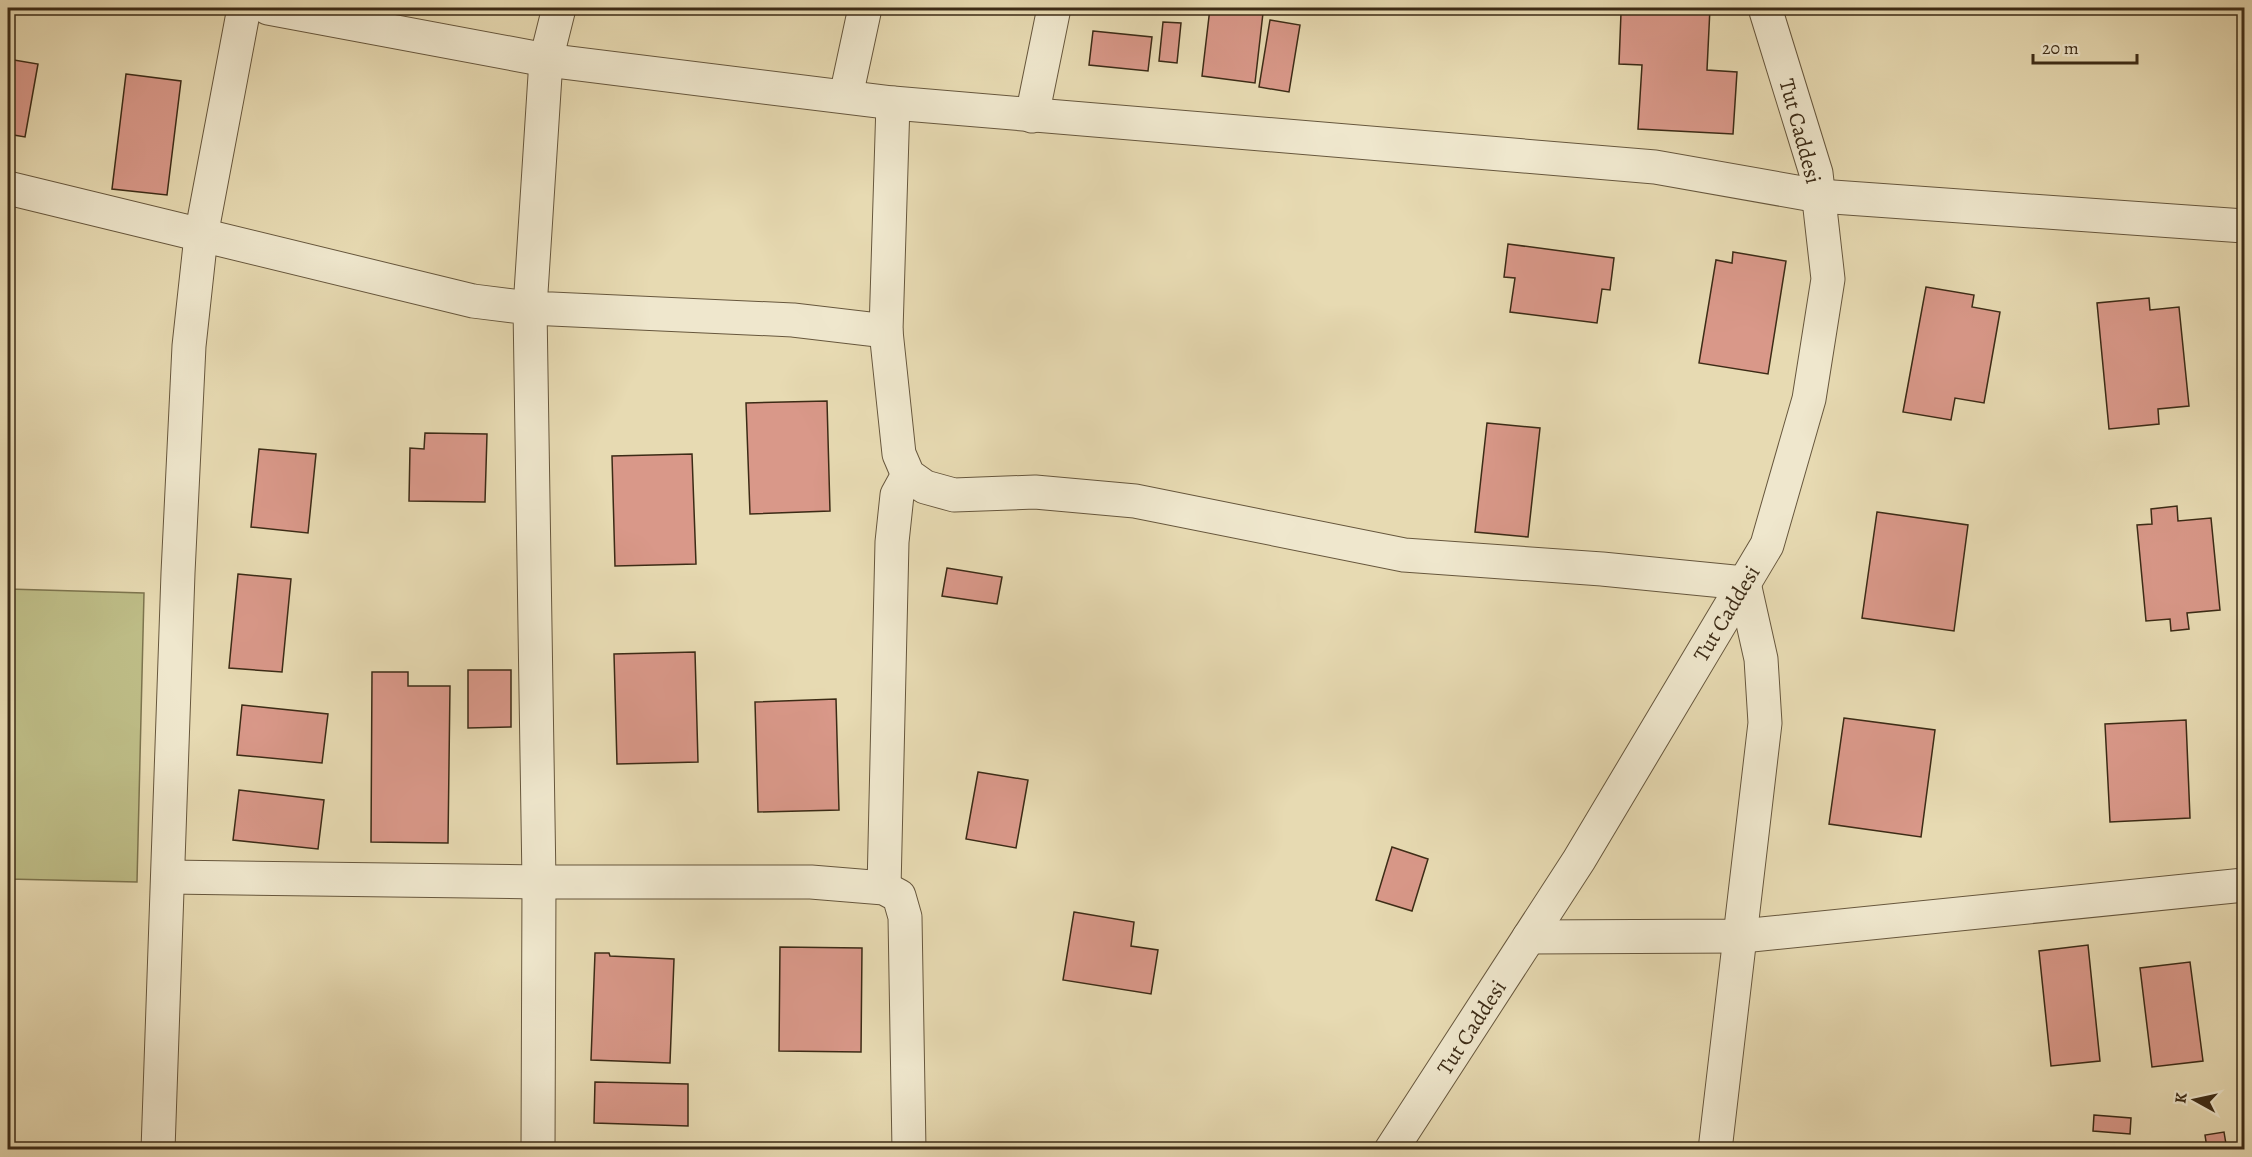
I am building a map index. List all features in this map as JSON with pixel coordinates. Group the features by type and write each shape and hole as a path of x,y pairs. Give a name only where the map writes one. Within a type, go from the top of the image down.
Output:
{"street":[{"path":"158,1149 178,573 188,358 201,236 244,8"},
{"path":"268,8 546,60 893,103 1655,167 1818,196 2244,226"},
{"path":"538,1149 539,882 530,308 546,60 558,8"},
{"path":"846,96 865,8"},
{"path":"1032,116 1054,8"},
{"name":"Tut Caddesi","path":"1391,1149 1579,860 1767,545 1809,399 1828,279 1816,173 1765,8"},
{"path":"893,103 886,330 899,454 908,475 925,487 954,495 1035,492 1135,501 1404,555 1744,583 1761,659 1765,723 1742,936 1715,1149"},
{"path":"8,188 473,301 530,308 793,320 886,330"},
{"path":"884,888 892,542 897,495 908,475"},
{"path":"168,876 539,882 811,882 884,888 899,896 905,917 909,1149"},
{"path":"1529,937 1742,936 2244,885"}],"shaded area":[{"path":"8,589 144,593 137,882 8,879"}],"building":[{"path":"1210,8 1263,13 1255,83 1202,76"},
{"path":"1639,8 1710,8 1707,70 1737,72 1733,134 1638,129 1642,65 1619,64 1621,13 1639,14"},
{"path":"1270,20 1300,25 1289,92 1259,87"},
{"path":"1163,22 1181,23 1177,63 1159,61"},
{"path":"1093,31 1152,37 1148,71 1089,65"},
{"path":"8,59 38,64 25,137 8,134"},
{"path":"126,74 181,81 167,195 112,189"},
{"path":"1508,244 1614,258 1610,290 1602,289 1597,323 1510,312 1515,278 1504,277"},
{"path":"1733,252 1786,261 1768,374 1699,363 1716,260 1732,263"},
{"path":"1926,287 1974,295 1972,307 2000,312 1984,403 1955,398 1951,420 1903,412"},
{"path":"2149,298 2150,310 2179,307 2189,406 2158,409 2159,424 2109,429 2097,303"},
{"path":"827,401 830,511 750,514 746,403"},
{"path":"1487,423 1540,428 1528,537 1475,532"},
{"path":"425,433 487,434 485,502 409,501 410,448 424,449"},
{"path":"259,449 316,454 308,533 251,527"},
{"path":"692,454 696,564 615,566 612,456"},
{"path":"2177,506 2178,521 2211,518 2220,610 2187,613 2189,629 2171,631 2170,619 2146,621 2137,525 2152,524 2151,509"},
{"path":"1877,512 1968,525 1954,631 1862,618"},
{"path":"947,568 1002,577 997,604 942,596"},
{"path":"238,574 291,579 282,672 229,668"},
{"path":"695,652 698,762 617,764 614,654"},
{"path":"468,670 511,670 511,727 468,728"},
{"path":"372,672 408,672 408,686 450,686 448,843 371,842"},
{"path":"836,699 839,810 758,812 755,702"},
{"path":"242,705 328,714 322,763 237,755"},
{"path":"1844,718 1935,730 1921,837 1829,824"},
{"path":"2186,720 2190,818 2110,822 2105,724"},
{"path":"978,772 1028,780 1016,848 966,839"},
{"path":"239,790 324,800 318,849 233,840"},
{"path":"1392,847 1428,859 1412,911 1376,900"},
{"path":"1074,912 1134,922 1131,946 1158,950 1151,994 1063,980"},
{"path":"2088,945 2100,1061 2051,1066 2039,951"},
{"path":"780,947 862,948 861,1052 779,1051"},
{"path":"595,953 609,953 610,956 674,959 670,1063 591,1060"},
{"path":"2190,962 2203,1061 2152,1067 2140,968"},
{"path":"595,1082 688,1084 688,1126 594,1123"},
{"path":"2094,1115 2131,1118 2130,1134 2093,1131"},
{"path":"2224,1132 2227,1150 2196,1150 2207,1148 2205,1135"}]}
